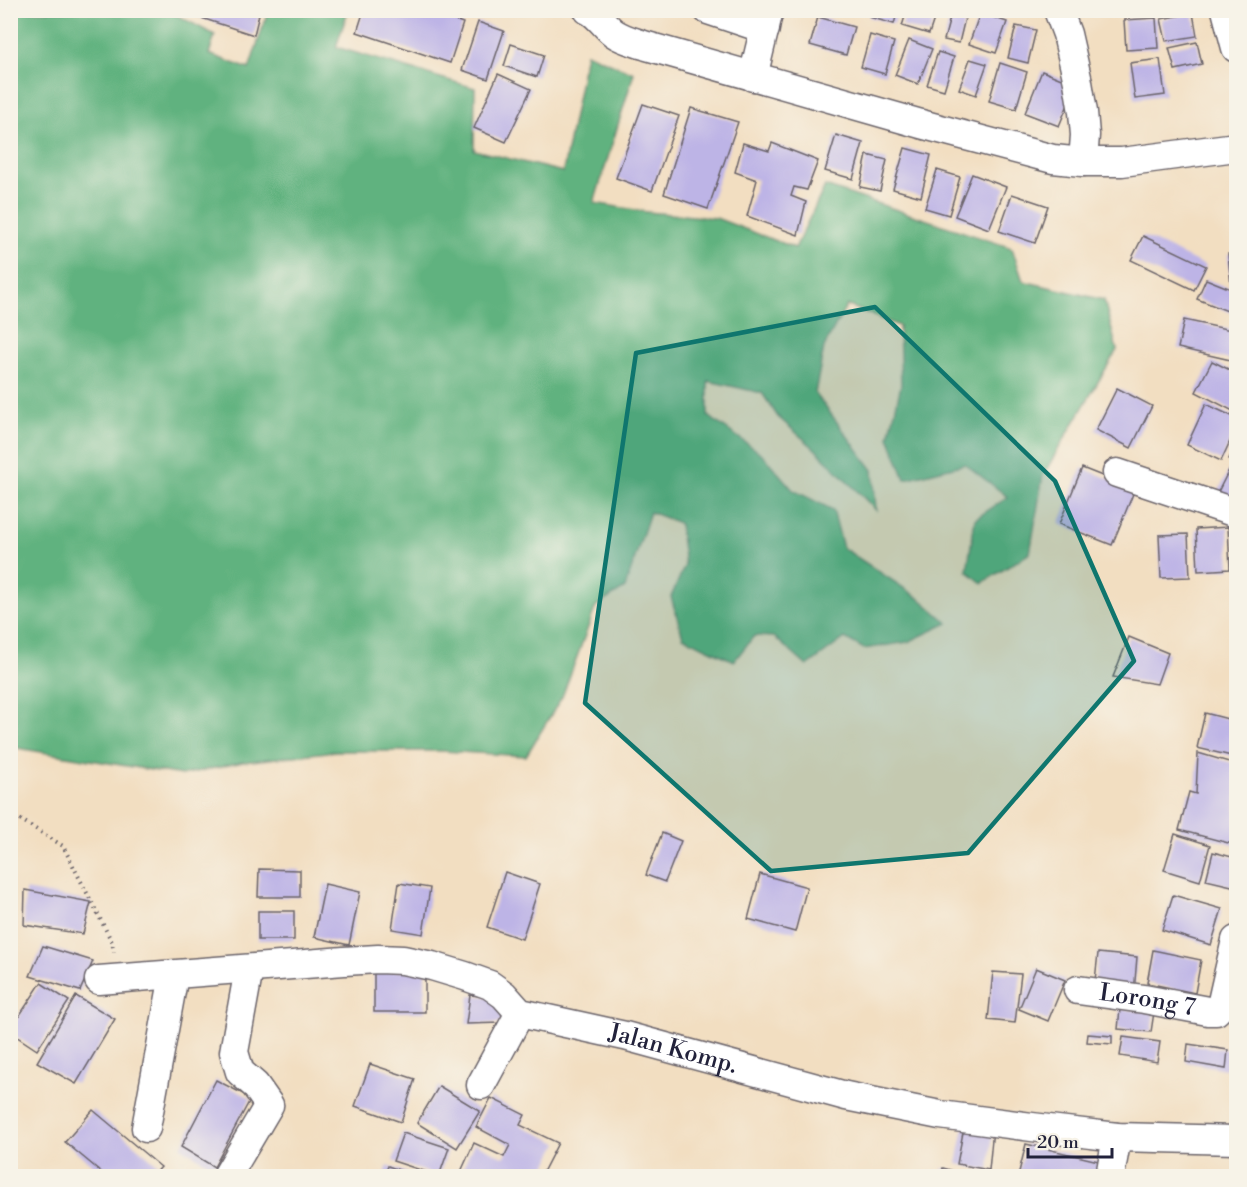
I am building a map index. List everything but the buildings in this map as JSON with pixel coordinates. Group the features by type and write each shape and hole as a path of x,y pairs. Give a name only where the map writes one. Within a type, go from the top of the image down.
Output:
{"street":[{"path":"708,10 767,20 753,77"},
{"path":"1058,10 1067,34 1083,112 1085,135 1083,162"},
{"path":"1226,10 1236,48"},
{"path":"591,11 616,35 678,56 1053,159 1122,162 1236,147"},
{"path":"1117,473 1236,513"},
{"name":"Lorong 7","path":"1078,990 1216,1011 1221,1006 1236,940"},
{"path":"109,980 378,959 403,960 443,969 490,985 504,995 520,1013 481,1085"},
{"path":"227,1176 269,1105 255,1085 240,1072 234,1052 249,969"},
{"path":"146,1128 174,975"},
{"name":"Jalan Komp.","path":"520,1013 625,1036 846,1096 940,1114 1117,1137 1236,1140"},
{"path":"1110,1176 1117,1137"}],"path":[{"path":"10,813 63,846 112,942 109,980"}],"highlighted area":[{"path":"875,307 1055,481 1134,661 968,853 771,871 585,703 636,353"}],"green space":[{"path":"11,11 169,11 215,35 209,54 249,69 268,11 348,11 336,47 475,88 474,150 563,172 586,53 634,73 594,203 647,212 716,218 795,248 825,186 1012,248 1023,281 1104,300 1117,350 1043,475 1030,553 982,583 967,571 975,519 1008,497 965,464 905,479 889,437 901,385 899,326 847,305 824,347 815,393 873,470 876,510 814,448 778,417 762,393 708,381 708,416 762,454 793,490 833,510 843,548 919,598 948,623 908,642 864,649 845,638 807,666 774,637 754,636 734,661 683,637 671,597 685,565 679,523 650,512 625,588 596,606 562,697 526,756 442,751 336,751 243,762 182,775 17,748 10,745"}]}
